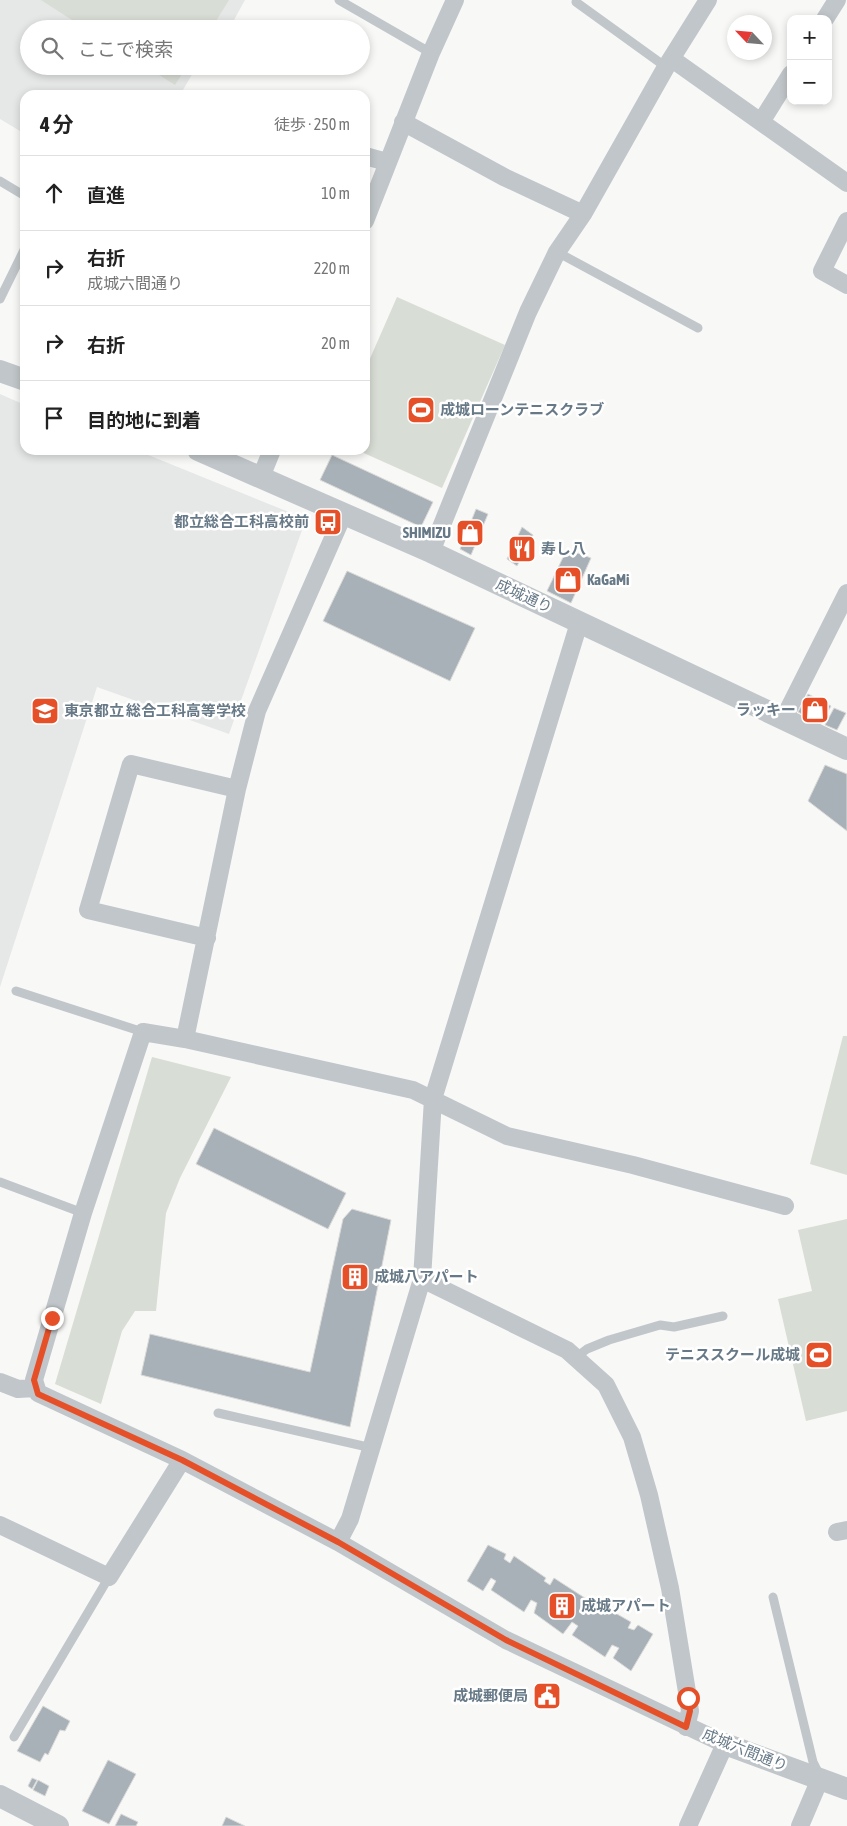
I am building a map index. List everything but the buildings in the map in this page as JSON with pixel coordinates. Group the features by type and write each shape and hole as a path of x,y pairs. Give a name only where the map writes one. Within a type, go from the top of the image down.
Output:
{"street":[{"path":"370,208 431,53 455,0"},
{"path":"431,552 528,312 557,252 583,214 669,63 708,0"},
{"path":"828,15 837,0"},
{"path":"669,63 761,122 847,183"},
{"path":"761,122 787,80"},
{"path":"403,122 504,177 583,214"},
{"path":"370,157 387,162"},
{"path":"847,221 822,271 847,285"},
{"path":"0,371 20,378"},
{"name":"成城通り","path":"210,455 431,552 847,749"},
{"path":"261,476 270,455"},
{"path":"185,1039 236,789 256,711 344,514"},
{"path":"783,720 847,593"},
{"path":"338,1542 350,1520 422,1280 433,1099 579,623"},
{"path":"207,938 88,910 132,764 236,789"},
{"path":"0,1382 18,1389 35,1388 34,1380 83,1213 143,1032 185,1039 412,1090 507,1136 633,1165 785,1206"},
{"path":"422,1280 567,1350 606,1385 632,1437 649,1495 670,1588 688,1698 690,1711 686,1727"},
{"name":"成城六間通り","path":"35,1388 38,1394 182,1460 338,1542 506,1640 686,1727 725,1744 847,1789"},
{"path":"0,1525 109,1577 182,1460"},
{"path":"688,1826 725,1744"},
{"path":"800,1826 820,1780"},
{"path":"0,1796 58,1826"}],"lane":[{"path":"339,0 431,53"},
{"path":"576,2 669,63"},
{"path":"0,181 20,193"},
{"path":"557,252 698,328"},
{"path":"0,299 20,258"},
{"path":"16,991 143,1032"},
{"path":"0,1182 83,1213"},
{"path":"575,1358 588,1349 609,1340 660,1325 674,1327 723,1316"},
{"path":"218,1413 372,1448"},
{"path":"14,1736 109,1577"},
{"path":"773,1597 813,1762 820,1780"}],"shaded area":[{"path":"0,0 245,0 234,20 20,20 20,75 192,75 183,90 20,90 20,131 0,119"},
{"path":"41,0 229,0 217,20 72,20"},
{"path":"159,75 181,75 175,85"},
{"name":"成城ローンテニスクラブ","path":"397,297 505,345 442,488 368,455 370,455 370,359"},
{"name":"東京都立 総合工科高等学校","path":"0,394 20,403 20,455 148,455 306,519 229,734 97,687 0,987"},
{"path":"843,1036 847,1036 847,1175 810,1164"},
{"path":"152,1057 231,1077 180,1178 166,1213 156,1311 135,1311 122,1331 101,1404 55,1384"},
{"name":"テニススクール成城","path":"847,1219 847,1411 806,1421 778,1299 812,1291 798,1230"}],"place":[{"name":"成城ローンテニスクラブ","path":"421,410"},
{"name":"都立総合工科高校前","path":"328,522"},
{"name":"SHIMIZU","path":"470,533"},
{"name":"寿し八","path":"522,549"},
{"name":"KaGaMi","path":"568,580"},
{"name":"ラッキー","path":"815,710"},
{"name":"東京都立 総合工科高等学校","path":"45,711"},
{"name":"成城八アパート","path":"355,1277"},
{"name":"テニススクール成城","path":"819,1355"},
{"name":"成城アパート","path":"562,1606"},
{"name":"成城郵便局","path":"547,1696"}],"route":[{"path":"52,1318 34,1380 38,1394 182,1460 338,1542 506,1640 686,1727 690,1711 688,1698"}]}
